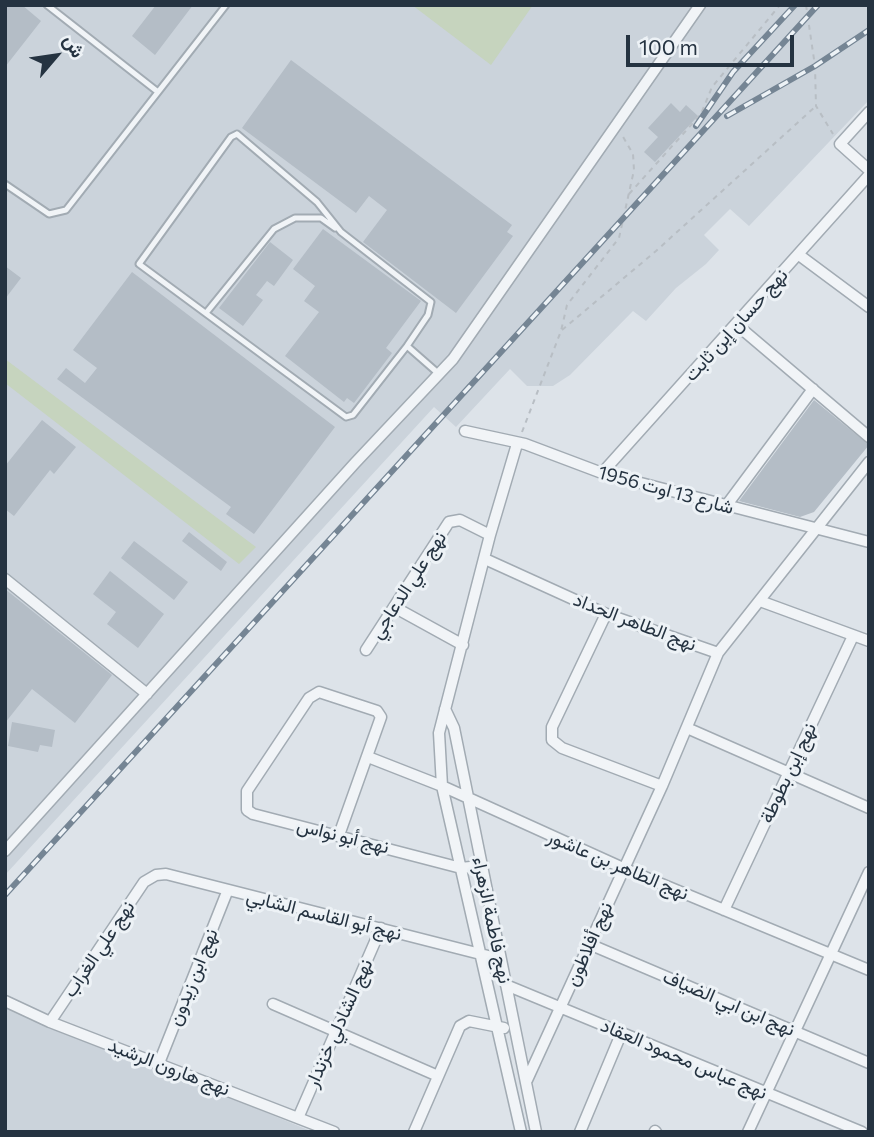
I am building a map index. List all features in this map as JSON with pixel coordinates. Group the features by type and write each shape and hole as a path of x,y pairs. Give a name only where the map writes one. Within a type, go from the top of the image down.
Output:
{"street":[{"path":"5,851 461,349 700,5"},
{"path":"869,112 840,144 869,172"},
{"name":"نهج حسان إبن ثابت","path":"602,473 737,325 869,172"},
{"path":"799,255 869,307"},
{"path":"737,325 869,437"},
{"path":"726,506 813,389"},
{"name":"شارع 13 اوت 1956","path":"465,431 517,444 602,473 869,542"},
{"name":"نهج فاطمة الزهراء","path":"517,444 440,723 442,786 521,1132"},
{"name":"نهج الطاهر الحداد","path":"485,559 606,614 718,653 814,529 867,467"},
{"name":"نهج علي الدعاجي","path":"366,650 449,522 460,520 490,535"},
{"path":"5,579 147,694"},
{"path":"760,601 869,641"},
{"path":"394,607 463,645"},
{"path":"606,614 552,727 552,740 562,748 662,786"},
{"name":"نهج إبن بطوطة","path":"724,910 853,636"},
{"name":"نهج أفلاطون","path":"527,1080 662,786 718,653"},
{"name":"نهج أبو نواس","path":"368,757 381,717 377,711 323,691 316,692 247,791 245,804 253,814 461,868"},
{"name":"نهج فاطمة الزهراء","path":"445,709 454,728 476,848 536,1132"},
{"path":"687,728 869,808"},
{"path":"339,835 368,757"},
{"name":"نهج الطاهر بن عاشور","path":"368,757 442,786 623,868 869,970"},
{"path":"446,862 457,852 476,848"},
{"path":"461,868 480,866"},
{"path":"748,1132 869,872"},
{"name":"نهج أبو القاسم الشابي","path":"149,877 166,874 227,892 500,959"},
{"name":"نهج علي الغراب","path":"50,1021 149,877"},
{"name":"نهج ابن زيدون","path":"159,1063 227,892"},
{"name":"نهج الشادلي خزندار","path":"298,1118 381,928"},
{"name":"نهج ابن ابي الضياف","path":"589,944 869,1063"},
{"name":"نهج عباس محمود العقاد","path":"506,985 862,1132"},
{"name":"نهج هارون الرشيد","path":"5,1001 334,1132"},
{"path":"273,1004 438,1076"},
{"path":"414,1132 460,1026 469,1021 515,1030"},
{"path":"580,1132 621,1034"}],"lane":[{"path":"47,5 158,92"},
{"path":"5,184 49,214 66,210 226,5"},
{"path":"206,313 274,229 295,218 321,218 430,302 428,315 357,411 346,417 206,313 139,261 234,135 317,202 341,232"},
{"path":"407,346 439,374"}],"path":[{"path":"628,195 701,114 712,87 780,5"},
{"path":"806,5 815,66 816,106 840,144"},
{"path":"561,331 656,251 816,106"},
{"path":"517,444 561,331 567,305 619,238 634,170 633,153 617,125"}],"shaded area":[{"path":"5,5 869,5 869,100 749,226 730,209 704,235 719,250 706,264 676,288 646,321 633,311 570,375 553,386 527,386 510,369 456,427 434,407 5,875"},
{"path":"5,1004 313,1132 5,1132"}],"green space":[{"path":"412,5 533,5 491,65"},
{"path":"5,359 256,547 239,564 5,383"}],"building":[{"path":"5,5 22,5 41,21 5,67"},
{"path":"156,5 193,5 155,55 132,36"},
{"path":"291,60 512,225 507,232 513,236 456,313 363,242 387,210 369,196 356,213 242,128"},
{"path":"671,103 680,112 686,105 698,116 655,162 644,152 658,137 648,128"},
{"path":"323,229 421,301 386,348 392,353 354,403 347,398 344,402 285,356 319,312 304,301 315,286 293,269"},
{"path":"270,242 293,260 274,286 267,281 256,295 263,300 243,326 219,308"},
{"path":"5,266 21,278 5,299"},
{"path":"132,272 335,427 254,534 226,514 231,507 57,379 66,368 85,383 97,368 73,350"},
{"path":"814,400 869,445 814,512 800,517 739,501"},
{"path":"42,420 76,447 54,474 50,470 14,516 5,509 5,466"},
{"path":"189,532 227,562 221,571 182,541"},
{"path":"134,541 188,582 174,600 121,558"},
{"path":"110,571 164,614 138,648 107,624 116,612 93,594"},
{"path":"5,589 112,675 75,723 32,689 5,723"},
{"path":"12,722 55,730 52,747 40,745 38,752 8,746"}],"railway":[{"path":"696,126 733,72 795,5"},
{"path":"5,895 818,5"},
{"path":"727,116 815,66 869,30"}]}
